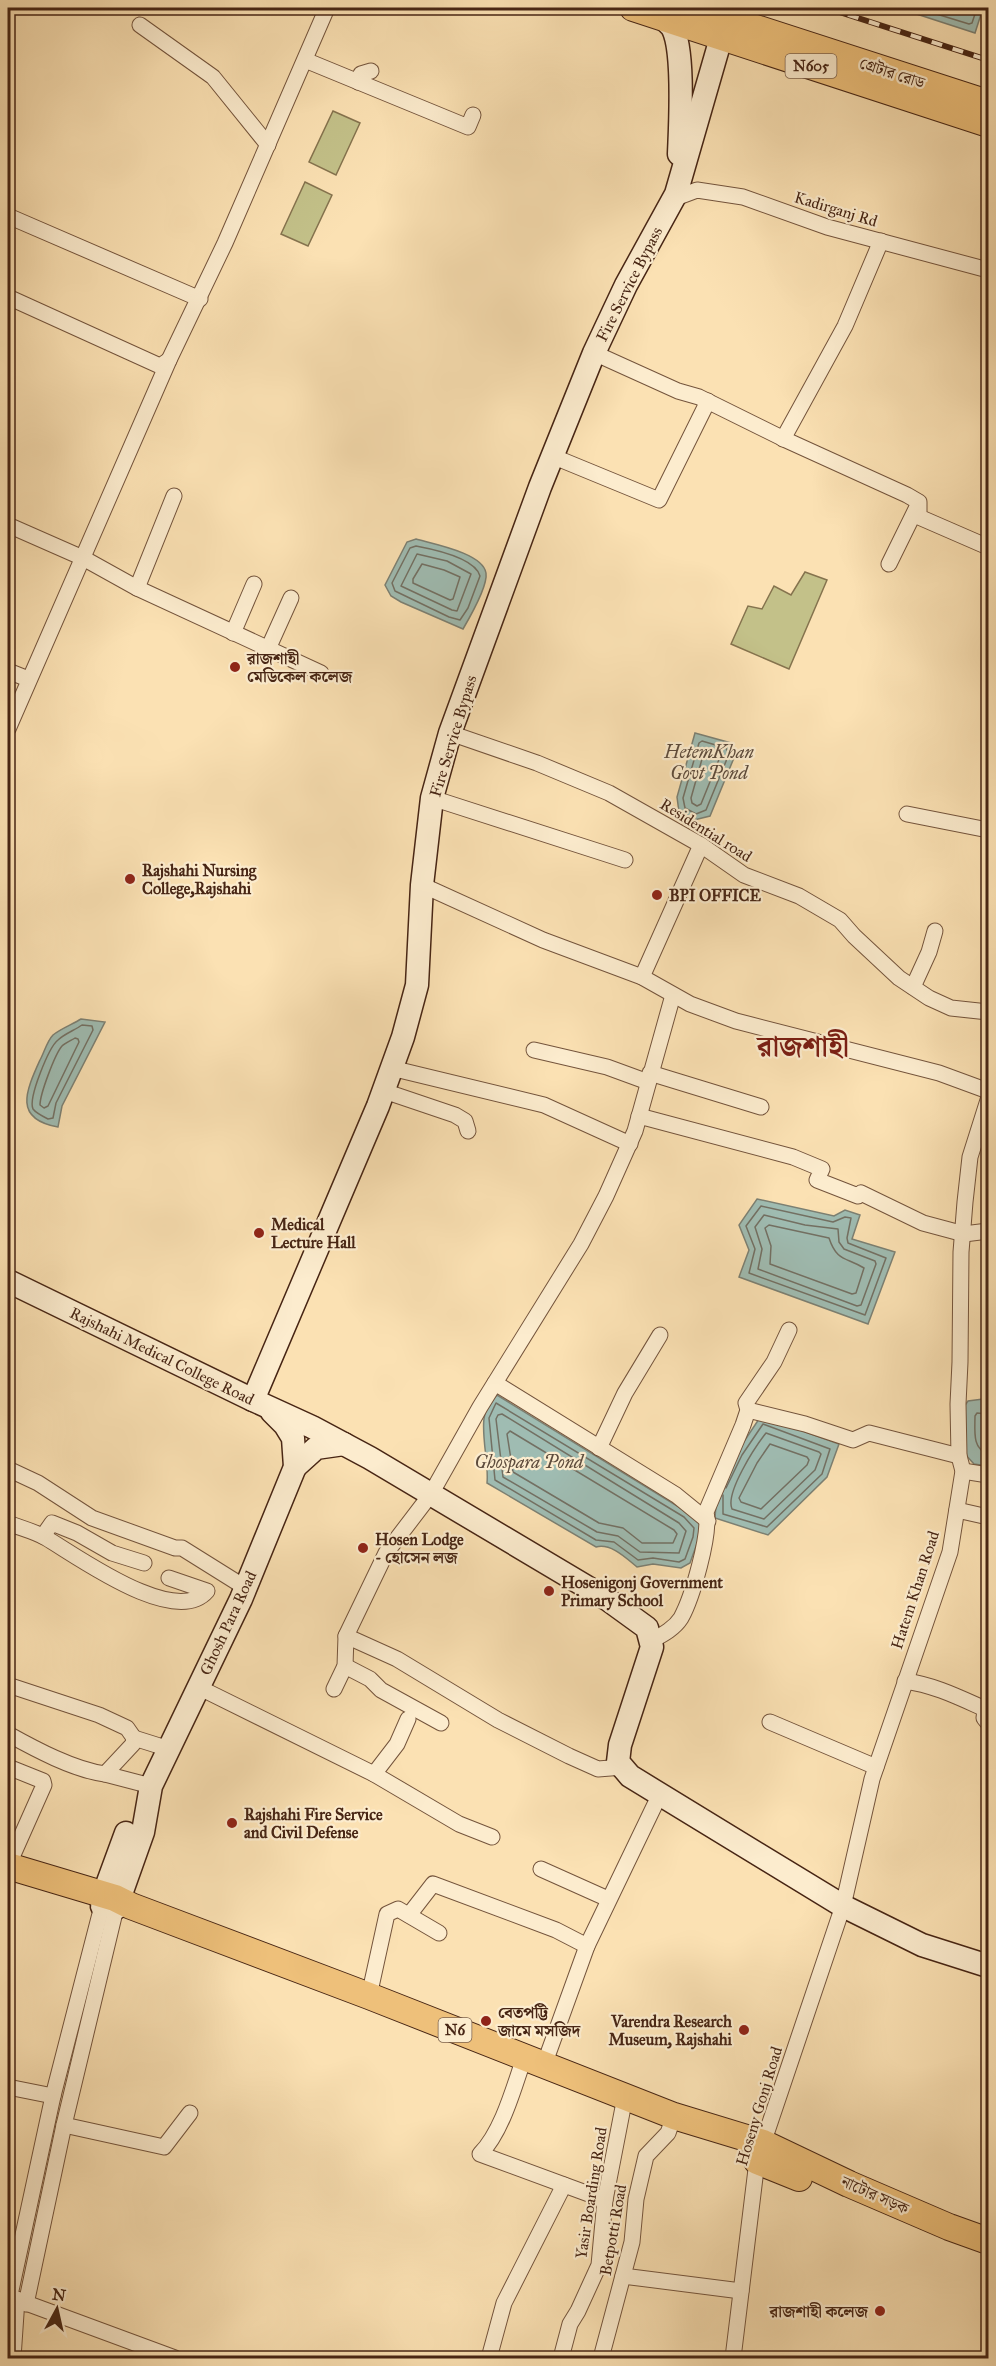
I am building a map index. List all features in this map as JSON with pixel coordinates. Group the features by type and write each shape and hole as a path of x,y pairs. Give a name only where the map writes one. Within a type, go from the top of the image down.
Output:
{"highway":[{"name":"N605","path":"633,8 988,124"},
{"name":"গ্রেটার রোড","path":"694,8 988,104"},
{"name":"N6","path":"8,1866 369,1996 760,2152"},
{"name":"N6","path":"8,1880 81,1902 114,1903"},
{"name":"নাটোর সড়ক","path":"760,2152 988,2241"},
{"path":"760,2152 988,2254"}],"main road":[{"name":"Fire Service Bypass","path":"662,17 672,27 679,66 681,97 675,194"},
{"name":"Fire Service Bypass","path":"262,1402 403,1037 417,985 422,885 432,798 450,733 552,456 594,353 626,285 675,194 721,38"},
{"name":"Rajshahi Medical College Road","path":"8,1273 262,1402"},
{"name":"Rajshahi Medical College Road","path":"8,1281 262,1402"},
{"path":"262,1402 285,1425 295,1456 316,1448 344,1444"},
{"path":"262,1402 344,1444 431,1494 606,1599 647,1628 652,1647 620,1745 618,1762 630,1776 843,1906 922,1945 988,1966"},
{"name":"Ghosh Para Road","path":"114,1903 129,1824 157,1784 169,1749 246,1588 295,1456"}],"street":[{"path":"8,729 169,360 200,299 327,8"},
{"path":"140,25 213,77 268,145"},
{"path":"305,60 468,127 473,115"},
{"path":"358,82 361,74 371,71"},
{"name":"Kadirganj Rd","path":"675,194 697,190 743,197 827,227 988,270"},
{"path":"8,216 200,299"},
{"path":"783,439 844,326 881,241"},
{"path":"8,297 160,366 169,360"},
{"path":"594,353 678,391 708,401 783,439 919,502"},
{"path":"552,456 659,501 708,401"},
{"path":"137,588 174,496"},
{"path":"919,502 919,517 988,547"},
{"path":"889,564 919,502"},
{"path":"8,525 83,558 137,588 321,673"},
{"path":"233,633 254,584"},
{"path":"268,649 291,598"},
{"path":"8,671 28,679"},
{"name":"Residential road","path":"450,733 537,763 609,793 701,845 744,875 799,896 840,920 881,962 913,987 951,1008 988,1011"},
{"path":"432,798 625,861"},
{"path":"907,814 988,830"},
{"path":"642,977 701,845"},
{"path":"422,885 543,940 642,977 673,995 736,1021 877,1056 988,1091"},
{"path":"913,987 929,952 935,930"},
{"path":"334,1689 345,1666 346,1636 386,1553 431,1494 495,1383 581,1244 630,1144 673,995"},
{"path":"534,1050 761,1107"},
{"path":"391,1068 544,1105 630,1144"},
{"path":"384,1091 455,1115 465,1121 468,1131"},
{"name":"Hatem Khan Road","path":"843,1906 876,1767 950,1552 963,1471 959,1456 958,1404 961,1252 970,1157 988,1100"},
{"path":"639,1116 793,1157 822,1169 817,1180 858,1196 861,1193 923,1223 964,1234 988,1232"},
{"path":"651,1641 668,1632 680,1619 704,1548 708,1521 706,1512 748,1410 746,1403 774,1362 789,1330"},
{"path":"599,1448 625,1393 660,1335"},
{"path":"495,1383 676,1495 708,1521"},
{"path":"748,1410 805,1424 852,1440 869,1433 959,1456"},
{"path":"8,1469 38,1483 92,1518 175,1548 182,1548 246,1588"},
{"path":"963,1471 988,1475"},
{"path":"957,1510 988,1517"},
{"path":"8,1523 43,1536 122,1583 153,1596 169,1601 191,1601 207,1592 169,1578"},
{"path":"43,1536 52,1523 77,1533 112,1553 144,1563"},
{"path":"346,1636 397,1659 498,1720 569,1756 598,1769 623,1767"},
{"path":"345,1666 370,1679 381,1690 441,1723"},
{"path":"905,1681 944,1690 985,1709 984,1718 988,1723"},
{"path":"8,1684 99,1714 127,1728 134,1738 169,1749"},
{"path":"198,1688 374,1774 459,1824 492,1837"},
{"path":"374,1774 397,1744 408,1719"},
{"path":"770,1722 876,1767"},
{"path":"8,1734 94,1773 157,1784"},
{"path":"105,1774 133,1744 134,1738"},
{"path":"8,1767 43,1781 44,1785 8,1866"},
{"path":"606,2200 480,2154 534,2062 608,1899 660,1794"},
{"path":"542,1869 608,1899"},
{"path":"409,1915 433,1884 556,1930 587,1946"},
{"path":"13,2358 15,2298 52,2096 114,1903"},
{"path":"15,2298 64,2125 114,1903"},
{"name":"Hoseny Gonj Road","path":"733,2358 760,2152 843,1906"},
{"path":"369,1996 387,1914 398,1909 439,1933"},
{"path":"8,2087 52,2096"},
{"name":"Yasir Boarding Road","path":"561,2358 570,2324 599,2265 606,2200 625,2097"},
{"path":"64,2125 164,2147 190,2114"},
{"name":"Betpotti Road","path":"601,2358 632,2242 636,2199 646,2156 668,2133 674,2116"},
{"path":"489,2358 504,2303 564,2185"},
{"path":"623,2276 741,2291"},
{"path":"15,2298 175,2358"}],"shaded area":[{"path":"333,111 360,123 336,175 309,162"},
{"path":"305,182 332,195 308,246 281,234"},
{"path":"805,572 827,580 789,669 731,644 748,606 762,609 774,586 791,595"}],"water":[{"path":"898,8 983,8 975,33"},
{"path":"416,539 456,550 483,566 486,573 484,586 463,629 401,602 391,596 385,585 407,542"},
{"name":"HetemKhan Govt Pond","path":"695,733 731,743 736,753 710,816 694,820 679,812 677,797"},
{"path":"81,1019 105,1022 62,1106 58,1127 34,1118 27,1102 28,1093 53,1035"},
{"path":"757,1199 834,1216 845,1210 860,1215 852,1239 895,1252 868,1324 739,1277 749,1250 739,1225"},
{"name":"Ghospara Pond","path":"497,1395 687,1512 701,1524 699,1538 690,1563 681,1568 653,1564 637,1567 618,1552 607,1547 596,1547 487,1483 485,1412"},
{"path":"983,1399 988,1402 988,1466 974,1464 964,1453 961,1411 968,1401"},
{"path":"761,1416 839,1444 827,1477 768,1535 715,1518 717,1492 737,1452"}],"railway":[{"path":"827,8 988,60"}],"place":[{"name":"রাজশাহী মেডিকেল কলেজ","path":"235,667"},
{"name":"Rajshahi Nursing College,Rajshahi","path":"130,879"},
{"name":"BPI OFFICE","path":"657,895"},
{"name":"Medical Lecture Hall","path":"259,1233"},
{"name":"Hosen Lodge - হোসেন লজ","path":"363,1548"},
{"name":"Hosenigonj Government Primary School","path":"549,1591"},
{"name":"Rajshahi Fire Service and Civil Defense","path":"232,1823"},
{"name":"বেতপট্টি জামে মসজিদ","path":"486,2021"},
{"name":"Varendra Research Museum, Rajshahi","path":"744,2030"},
{"name":"রাজশাহী কলেজ","path":"880,2311"}],"district":[{"name":"রাজশাহী","path":"803,1046"}]}
